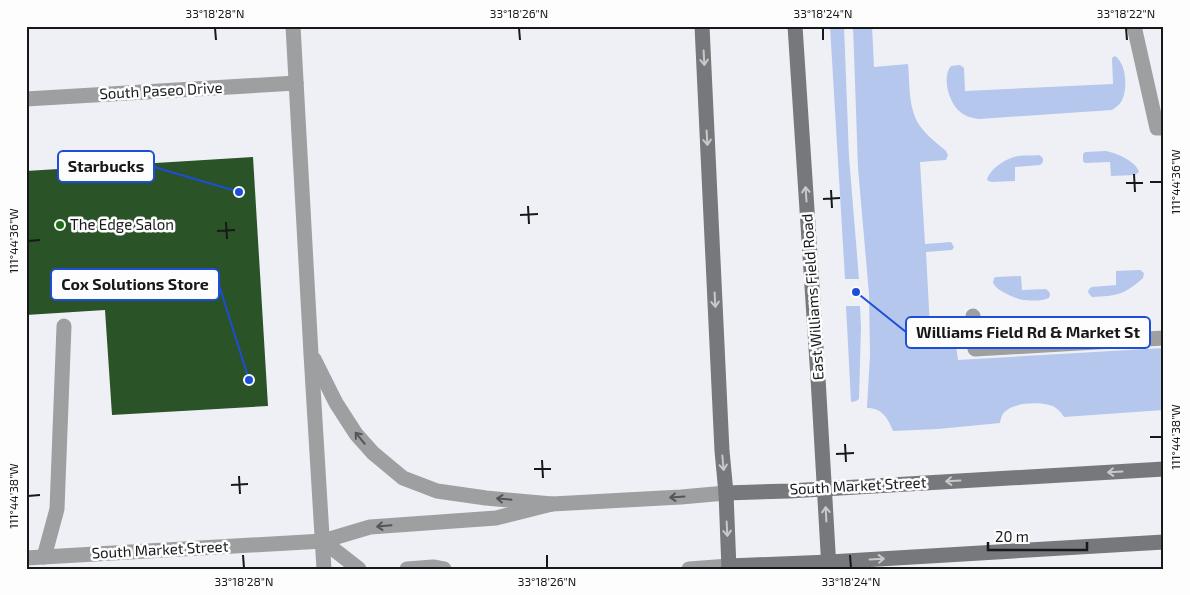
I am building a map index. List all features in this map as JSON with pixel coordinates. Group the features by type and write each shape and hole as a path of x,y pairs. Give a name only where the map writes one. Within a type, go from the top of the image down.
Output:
{"main road":[{"path":"702,26 729,568 829,566 1164,542"},
{"name":"East Williams Field Road","path":"795,26 829,566"},
{"name":"South Market Street","path":"726,492 1164,469"}],"lane":[{"path":"293,26 324,569"},
{"path":"1134,26 1157,128 1164,128"},
{"name":"South Paseo Drive","path":"26,99 296,83"},
{"path":"973,316 975,349 1164,338"},
{"path":"44,557 57,509 64,326"},
{"name":"South Market Street","path":"311,354 336,403 356,434 373,453 404,478 437,491 552,504 681,497 726,492"},
{"name":"South Market Street","path":"26,558 323,541 370,527 496,518 552,504"},
{"path":"323,541 359,569"},
{"path":"407,569 433,567 444,569"},
{"path":"688,569 729,568"}],"path":[{"path":"970,26 970,32"}],"shaded area":[{"path":"830,26 844,26 849,157 859,279 845,279"},
{"path":"853,26 872,26 874,67 908,64 910,96 916,119 926,133 948,155 946,160 920,162 925,244 951,242 954,247 952,250 926,252 931,347 956,346 958,360 1164,348 1164,410 1064,417 1061,412 1051,406 1032,403 1017,405 1007,410 1001,417 1000,423 893,431 884,415 877,410 867,408 870,355 869,294 858,168"},
{"path":"1115,56 1124,71 1125,91 1121,102 1112,110 979,119 963,114 958,110 951,100 947,88 948,70 951,66 960,65 964,68 965,91 1113,84 1112,58"},
{"path":"1106,151 1130,161 1139,172 1135,175 1111,176 1110,162 1085,163 1083,161 1083,154 1085,152"},
{"path":"1039,155 1043,159 1040,165 1015,167 1015,181 991,182 987,180 999,164 1009,159 1018,156"},
{"path":"1140,270 1144,273 1143,278 1120,294 1092,297 1088,292 1092,287 1116,285 1116,271"},
{"path":"1021,276 1022,290 1046,289 1050,293 1049,298 1034,301 1022,300 997,288 993,282 996,277"},
{"path":"846,306 860,306 859,399 851,402"}],"building":[{"path":"253,157 268,406 112,415 105,310 26,315 26,171"}],"place":[{"name":"Starbucks","path":"239,192"},
{"name":"The Edge Salon","path":"60,225"},
{"name":"Williams Field Rd & Market St","path":"856,292"},
{"name":"Cox Solutions Store","path":"249,380"}]}
